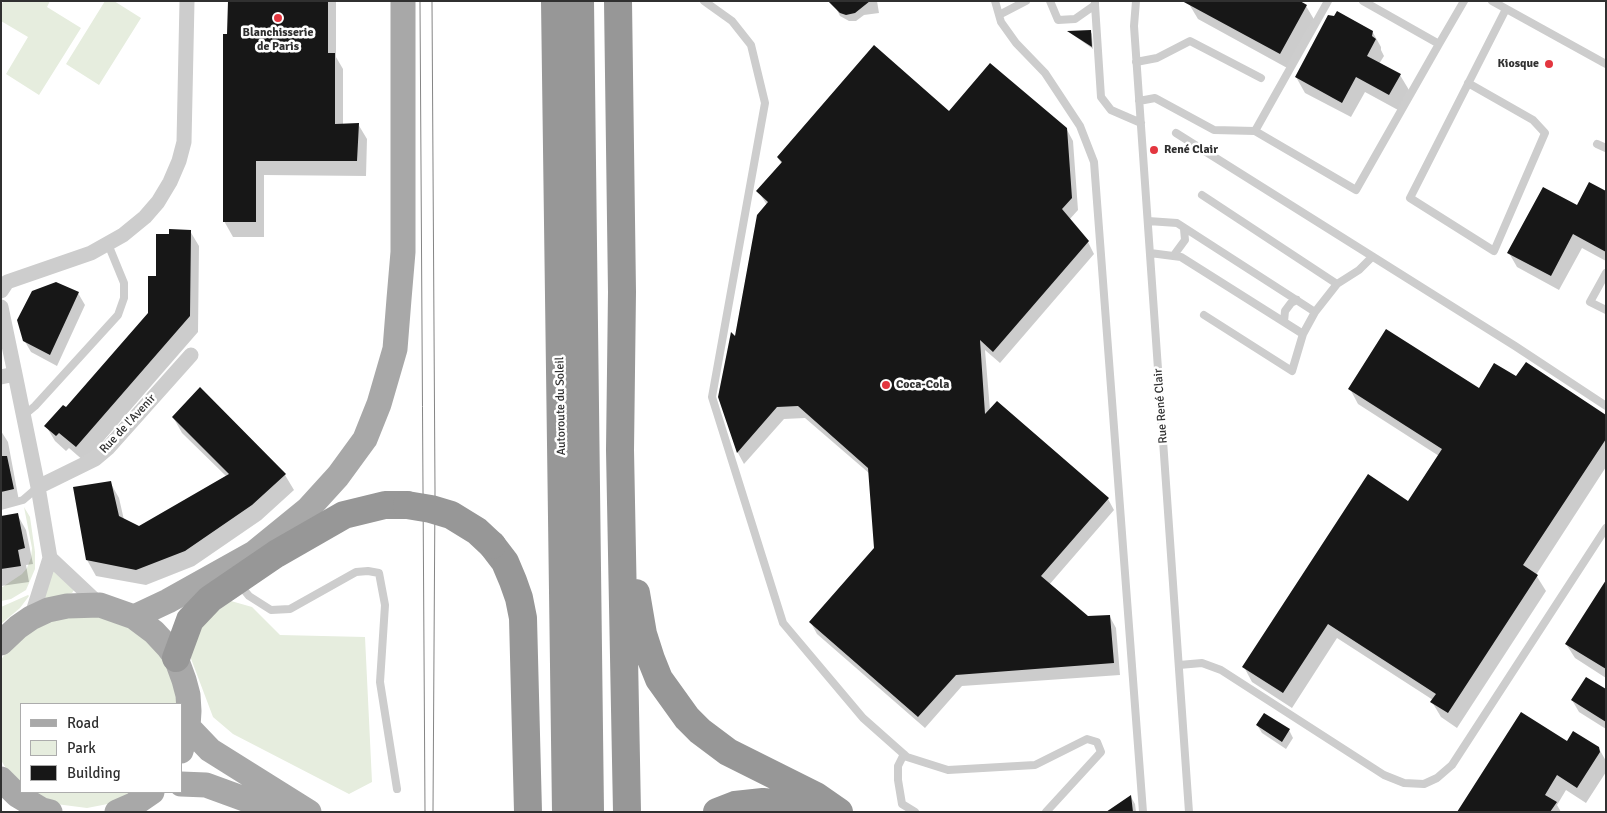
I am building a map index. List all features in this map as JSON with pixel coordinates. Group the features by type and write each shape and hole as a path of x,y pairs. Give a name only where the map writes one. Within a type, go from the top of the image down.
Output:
{"highway":[{"name":"Autoroute du Soleil","path":"555,1 566,812"},
{"name":"Autoroute du Soleil","path":"580,1 590,812"},
{"path":"618,1 622,292 630,544 638,611 643,634 659,679 681,711 700,731 715,744 744,761 816,796 839,812"},
{"path":"622,292 620,450 627,812"},
{"path":"176,658 190,620 210,599 276,554 344,515 385,505 407,505 451,515 476,531 492,545 505,562 519,598 523,618 528,812"},
{"path":"717,812 735,805 763,802 793,805 811,812"}],"main road":[{"path":"134,617 168,601 254,553 308,509 338,476 364,439 378,404 394,349 399,299 403,252 403,1"},
{"path":"2,640 31,618 48,610 68,606 100,605 134,617 154,632 176,658 188,695 188,727 182,748"},
{"path":"188,727 210,750 309,812"},
{"path":"1,779 17,795 45,811"},
{"path":"182,784 206,785 280,812"},
{"path":"118,812 133,805 151,793"}],"street":[{"path":"1,291 7,282 90,253 108,244 123,235 145,217 158,202 170,182 179,161 184,142 187,1"},
{"path":"1,308 8,375 23,416 50,558 31,618"},
{"name":"Rue de l'Avenir","path":"38,487 87,463 108,448 191,355"},
{"path":"50,558 100,605"}],"lane":[{"path":"704,1 732,21 751,45 765,103 712,397 783,623 863,718 907,757 948,770 1025,766 1035,765 1087,739 1097,742 1100,752 1097,757 1047,811"},
{"path":"996,1 1001,22 1016,43 1045,73 1080,126 1094,162 1143,812"},
{"path":"999,15 1026,1"},
{"path":"1050,1 1058,20 1075,19 1095,3"},
{"name":"Rue René Clair","path":"1136,1 1134,26 1136,62 1189,812"},
{"path":"1255,131 1328,1"},
{"path":"1363,1 1439,44"},
{"path":"1139,101 1155,98 1214,130 1255,131 1356,190 1464,1"},
{"path":"1492,1 1606,64"},
{"path":"1095,3 1101,97 1111,110 1141,123"},
{"path":"1468,83 1533,120 1545,133 1494,250 1410,198 1468,83 1506,9"},
{"path":"1136,62 1157,58 1190,41 1261,78"},
{"path":"1176,133 1515,346 1606,406"},
{"path":"1597,144 1606,148"},
{"path":"1202,195 1337,284"},
{"path":"1148,221 1177,223 1315,312"},
{"path":"1174,255 1185,240 1184,229"},
{"path":"23,416 35,406 118,315 124,298 124,283 108,244"},
{"path":"1150,253 1181,257 1303,334"},
{"path":"1204,315 1292,371 1303,334 1315,312 1337,284 1359,270 1372,257"},
{"path":"1606,273 1590,302 1606,310"},
{"path":"1284,322 1285,310 1291,303 1297,300"},
{"path":"1,506 23,500 38,487"},
{"path":"1179,665 1202,663 1221,670 1384,775 1404,783 1424,784 1437,778 1452,765 1606,528"},
{"path":"237,582 249,596 271,610 290,609 356,572 368,571 379,573 386,605 380,682 397,789"},
{"path":"904,754 898,766 902,804 915,812"}],"green space":[{"path":"4,1 50,1 47,7 81,28 39,95 6,74 28,37 1,21 1,5"},
{"path":"105,1 114,1 141,18 99,85 66,64"},
{"path":"24,507 30,517 35,552 35,569 26,590 11,599 1,601 1,588 22,574 31,558 32,548"},
{"path":"52,570 74,590 72,593 43,598"},
{"path":"28,595 20,608 1,624 1,607"},
{"path":"231,601 252,607 280,635 365,637 372,782 349,794 233,734 213,717 190,656 201,623"},
{"path":"71,613 104,614 135,627 160,649 181,703 20,703 20,782 5,767 1,760 1,660 12,643 39,623"},
{"path":"33,793 135,793 118,802 87,808 56,804"}],"building":[{"path":"228,1 328,1 328,53 335,53 335,124 359,123 357,161 256,161 256,222 223,222 223,34 227,34"},
{"path":"828,1 870,1 855,13 846,15 840,13"},
{"path":"1182,1 1300,1 1307,5 1280,54"},
{"path":"1337,11 1373,31 1372,36 1376,39 1367,56 1401,74 1389,95 1356,77 1342,103 1295,77 1328,15 1334,16"},
{"path":"1091,30 1092,47 1067,31"},
{"name":"Coca-Cola","path":"874,45 949,111 990,63 1067,128 1072,198 1062,209 1089,241 993,352 980,340 985,414 997,401 1109,498 1041,576 1088,616 1110,615 1114,663 956,675 918,717 809,622 874,548 868,468 798,406 777,407 737,453 718,397 731,332 735,336 757,215 768,202 756,191 782,162 777,157"},
{"path":"1589,182 1606,191 1606,252 1573,234 1551,276 1507,253 1543,187 1577,205"},
{"path":"169,229 191,230 190,316 76,447 59,433 56,436 44,426 63,405 66,407 148,313 148,276 156,276 156,234 169,234"},
{"path":"56,282 79,292 50,355 23,341 17,320 32,291"},
{"path":"1386,329 1479,388 1494,363 1516,376 1526,362 1606,415 1606,439 1523,565 1538,575 1448,713 1430,702 1436,694 1328,624 1283,693 1242,667 1368,474 1408,501 1442,449 1348,389"},
{"path":"200,387 286,474 252,505 185,551 136,570 86,560 73,487 111,481 119,516 139,526 229,474 172,417"},
{"path":"1,456 7,456 14,489 1,492"},
{"path":"18,513 25,548 18,550 21,566 1,569 1,516"},
{"path":"1606,580 1606,669 1565,644"},
{"path":"1586,677 1606,689 1606,722 1571,700"},
{"path":"1521,712 1567,741 1573,731 1599,747 1600,752 1577,788 1557,775 1545,795 1557,802 1550,812 1457,812"},
{"path":"1264,713 1290,729 1282,742 1256,725"},
{"path":"1131,795 1133,812 1106,812"}],"tram line":[{"path":"420,1 425,812"},
{"path":"432,1 435,490 433,812"}],"place":[{"name":"Blanchisserie de Paris","path":"278,18"},
{"name":"Kiosque","path":"1549,64"},
{"name":"René Clair","path":"1154,150"},
{"name":"Coca-Cola","path":"886,385"}]}
